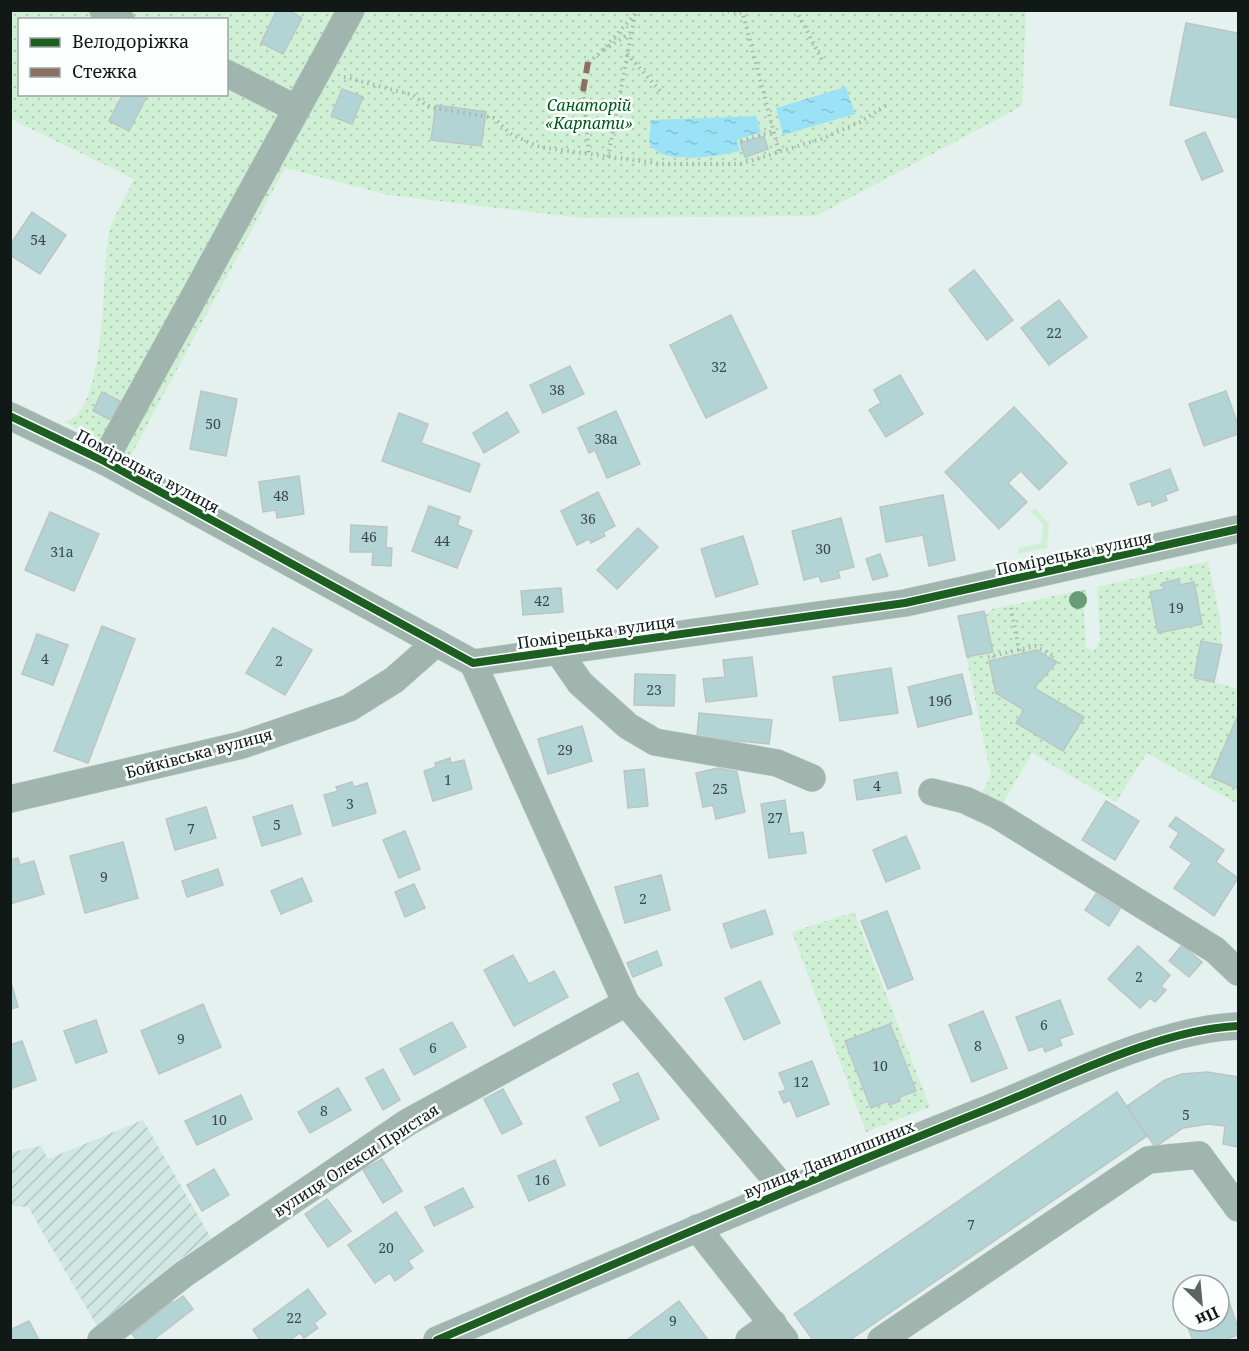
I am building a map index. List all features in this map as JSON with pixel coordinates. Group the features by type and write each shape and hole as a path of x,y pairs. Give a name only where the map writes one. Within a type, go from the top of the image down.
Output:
{"street":[{"path":"103,10 117,18"},
{"path":"104,461 351,10"},
{"path":"228,74 297,109"},
{"name":"Помірецька вулиця","path":"10,416 104,461 473,663 905,603 1239,530"},
{"name":"Бойківська вулиця","path":"10,799 242,745 349,708 394,680 436,643"},
{"path":"558,651 580,683 628,726 655,742 777,763 812,778"},
{"path":"473,663 626,1003 785,1190"},
{"path":"932,792 966,801 997,815 1215,950 1239,972"},
{"name":"вулиця Олекси Пристая","path":"101,1341 184,1274 408,1122 626,1003"},
{"name":"вулиця Данилишиних","path":"437,1341 785,1190 1128,1053 1189,1034 1239,1026"},
{"path":"881,1341 1148,1160 1199,1155 1239,1208"},
{"path":"697,1228 779,1332 749,1341"}],"path":[{"path":"716,10 743,11 779,152"},
{"path":"796,10 822,60"},
{"path":"608,157 636,12"},
{"path":"598,55 636,12"},
{"path":"588,62 631,32"},
{"path":"627,54 661,92"},
{"path":"319,70 413,95 429,107 494,118 513,135 540,147 662,164 740,164 831,135 860,122 888,104"},
{"path":"583,91 590,154"},
{"path":"741,141 773,131"},
{"path":"1011,610 1019,652"},
{"path":"988,657 1019,652 1035,646 1052,655"}],"shaded area":[{"path":"143,1120 211,1238 178,1260 97,1326 28,1207 11,1206 11,1152 41,1146 48,1159"}],"green space":[{"name":"Санаторій «Карпати»","path":"10,11 1026,11 1022,106 816,216 582,218 389,195 285,168 130,457 64,422 78,414 88,395 100,341 108,238 115,216 134,179 11,119"},
{"path":"1035,508 1049,524 1047,548 1018,554 1019,548 1041,543 1043,525 1031,512"},
{"path":"1208,561 1220,618 1222,645 1214,682 1238,689 1238,804 1147,753 1116,802 1032,753 1001,806 981,794 991,776 958,616 984,611 986,615 992,609 1087,589 1084,611 1086,647 1094,651 1100,640 1097,587"},
{"path":"854,912 930,1107 866,1132 792,932"}],"water":[{"path":"846,87 855,114 783,135 776,108"},
{"path":"756,116 761,132 737,140 740,151 706,157 678,157 656,151 650,144 651,120"}],"building":[{"path":"277,10 288,10 302,18 283,54 261,43"},
{"path":"1186,23 1238,33 1238,118 1170,105"},
{"path":"342,89 363,97 352,124 331,116"},
{"path":"122,96 147,96 129,131 109,121"},
{"path":"436,105 486,112 481,146 431,140"},
{"path":"1205,132 1223,171 1202,180 1185,141"},
{"path":"764,136 768,149 745,157 740,143"},
{"path":"32,212 66,235 40,274 10,255 10,245"},
{"path":"974,270 1013,320 987,340 949,290"},
{"path":"1059,300 1087,337 1049,365 1021,328"},
{"path":"731,315 767,388 706,418 670,345"},
{"path":"570,366 584,394 543,413 530,385"},
{"path":"900,375 923,414 886,437 869,410 881,403 874,390"},
{"path":"201,391 237,399 226,456 190,449"},
{"path":"1226,391 1238,425 1238,434 1204,446 1189,404"},
{"path":"102,392 120,401 111,420 93,411"},
{"path":"1014,407 1067,463 1039,490 1021,471 1011,480 1008,483 1027,502 999,529 945,472"},
{"path":"616,411 640,464 607,478 595,450 589,453 578,428"},
{"path":"507,412 519,432 484,453 473,433"},
{"path":"399,413 428,424 421,443 480,464 470,492 382,461"},
{"path":"1170,469 1178,490 1165,495 1167,500 1152,506 1151,501 1138,505 1130,484"},
{"path":"299,476 304,514 277,518 276,510 263,512 259,482"},
{"path":"598,492 615,526 603,532 605,536 591,543 589,539 577,545 561,511"},
{"path":"943,495 955,560 929,566 923,535 886,542 880,507"},
{"path":"429,506 460,517 457,525 472,531 457,568 412,551"},
{"path":"50,512 99,534 74,591 25,570"},
{"path":"841,518 854,567 838,571 840,578 821,582 819,576 804,580 792,531"},
{"path":"351,525 387,527 386,548 392,548 391,566 372,565 373,552 350,552"},
{"path":"638,528 658,547 617,589 597,570"},
{"path":"743,536 758,584 716,597 701,549"},
{"path":"880,554 888,576 873,580 866,559"},
{"path":"1179,579 1180,585 1194,582 1202,624 1158,633 1150,592 1164,589 1162,583"},
{"path":"561,588 563,612 523,615 521,591"},
{"path":"984,611 993,652 967,657 958,616"},
{"path":"102,626 135,639 88,763 54,751"},
{"path":"273,628 312,650 285,695 246,673"},
{"path":"37,634 68,645 53,685 22,674"},
{"path":"1201,641 1222,645 1214,682 1194,678"},
{"path":"1036,650 1057,662 1034,688 1084,717 1063,751 1016,723 1024,710 996,693 989,661"},
{"path":"752,657 757,696 706,702 703,679 725,677 723,660"},
{"path":"891,668 898,713 840,721 833,677"},
{"path":"635,674 675,675 674,706 634,705"},
{"path":"962,674 972,714 918,727 908,687"},
{"path":"699,713 772,720 769,744 697,737"},
{"path":"1238,715 1238,789 1211,777"},
{"path":"582,726 592,761 548,774 538,739"},
{"path":"450,758 451,763 464,760 472,789 433,801 424,771 436,767 435,763"},
{"path":"718,768 737,772 745,812 716,819 713,805 703,807 696,773"},
{"path":"644,769 648,806 628,808 624,771"},
{"path":"897,772 901,793 857,800 854,780"},
{"path":"352,782 354,787 367,783 376,813 333,826 324,795 338,791 336,787"},
{"path":"785,800 790,834 803,832 806,853 769,858 761,804"},
{"path":"1106,801 1139,821 1115,860 1082,840"},
{"path":"292,805 301,834 262,846 253,817"},
{"path":"206,807 216,838 175,850 166,819"},
{"path":"1176,817 1224,850 1216,862 1238,878 1214,916 1174,888 1192,863 1170,847 1179,833 1169,826"},
{"path":"405,831 420,869 399,878 383,840"},
{"path":"906,836 920,868 886,882 873,850"},
{"path":"123,842 138,898 85,913 70,856"},
{"path":"18,858 20,865 34,861 44,894 10,904 10,860"},
{"path":"218,869 223,885 187,897 182,881"},
{"path":"661,875 670,910 625,923 615,887"},
{"path":"302,878 312,901 281,914 271,891"},
{"path":"414,884 425,908 405,917 395,892"},
{"path":"1096,894 1120,909 1109,926 1085,910"},
{"path":"765,910 773,934 731,948 723,924"},
{"path":"887,911 913,979 888,989 861,921"},
{"path":"1182,945 1202,962 1189,977 1169,961"},
{"path":"1138,946 1170,975 1161,986 1166,990 1155,1002 1150,998 1140,1008 1108,979"},
{"path":"657,951 662,965 633,977 627,963"},
{"path":"513,955 529,984 554,971 568,997 514,1026 484,970"},
{"path":"10,979 18,1007 10,1009"},
{"path":"760,981 780,1023 744,1040 725,998"},
{"path":"1060,1000 1073,1034 1059,1039 1062,1045 1045,1052 1043,1046 1029,1051 1016,1017"},
{"path":"203,1004 221,1047 159,1074 141,1031"},
{"path":"983,1011 1007,1068 972,1082 949,1025"},
{"path":"96,1020 107,1052 76,1063 64,1031"},
{"path":"452,1022 466,1047 414,1075 400,1049"},
{"path":"890,1024 916,1091 899,1097 900,1101 889,1105 888,1101 871,1108 845,1041"},
{"path":"22,1041 36,1080 10,1089 10,1045"},
{"path":"812,1061 829,1104 797,1117 790,1100 784,1103 779,1092 786,1090 779,1073"},
{"path":"383,1069 400,1100 383,1110 366,1078"},
{"path":"1207,1072 1238,1077 1238,1147 1223,1144 1225,1126 1208,1124 1183,1128 1155,1147 1127,1106 1165,1080 1182,1074"},
{"path":"638,1073 659,1119 600,1146 586,1117 621,1101 613,1084"},
{"path":"338,1088 351,1110 310,1133 298,1112"},
{"path":"503,1089 522,1124 502,1134 484,1099"},
{"path":"1117,1092 1147,1136 850,1340 813,1340 794,1314"},
{"path":"241,1095 252,1119 197,1145 185,1121"},
{"path":"382,1159 402,1191 383,1203 363,1170"},
{"path":"555,1160 565,1185 529,1201 518,1176"},
{"path":"214,1169 229,1195 202,1211 187,1185"},
{"path":"463,1188 473,1207 434,1226 425,1207"},
{"path":"327,1199 351,1231 328,1247 305,1214"},
{"path":"396,1212 423,1251 408,1261 413,1268 395,1281 390,1273 375,1283 348,1245"},
{"path":"308,1289 326,1314 314,1323 318,1328 304,1338 300,1333 290,1340 260,1340 253,1330"},
{"path":"183,1296 193,1309 153,1340 137,1340 132,1334 172,1301 173,1303"},
{"path":"679,1301 708,1340 627,1340"},
{"path":"1231,1308 1238,1335 1224,1340 1193,1340 1190,1333 1231,1333"},
{"path":"29,1321 39,1340 10,1340 10,1330"}],"marked path":[{"path":"583,91 588,62"}],"cycle path":[{"path":"10,416 104,461 473,663 905,603 1238,529"},
{"path":"437,1340 782,1193 1112,1057 1177,1036 1208,1029 1238,1026"}]}
